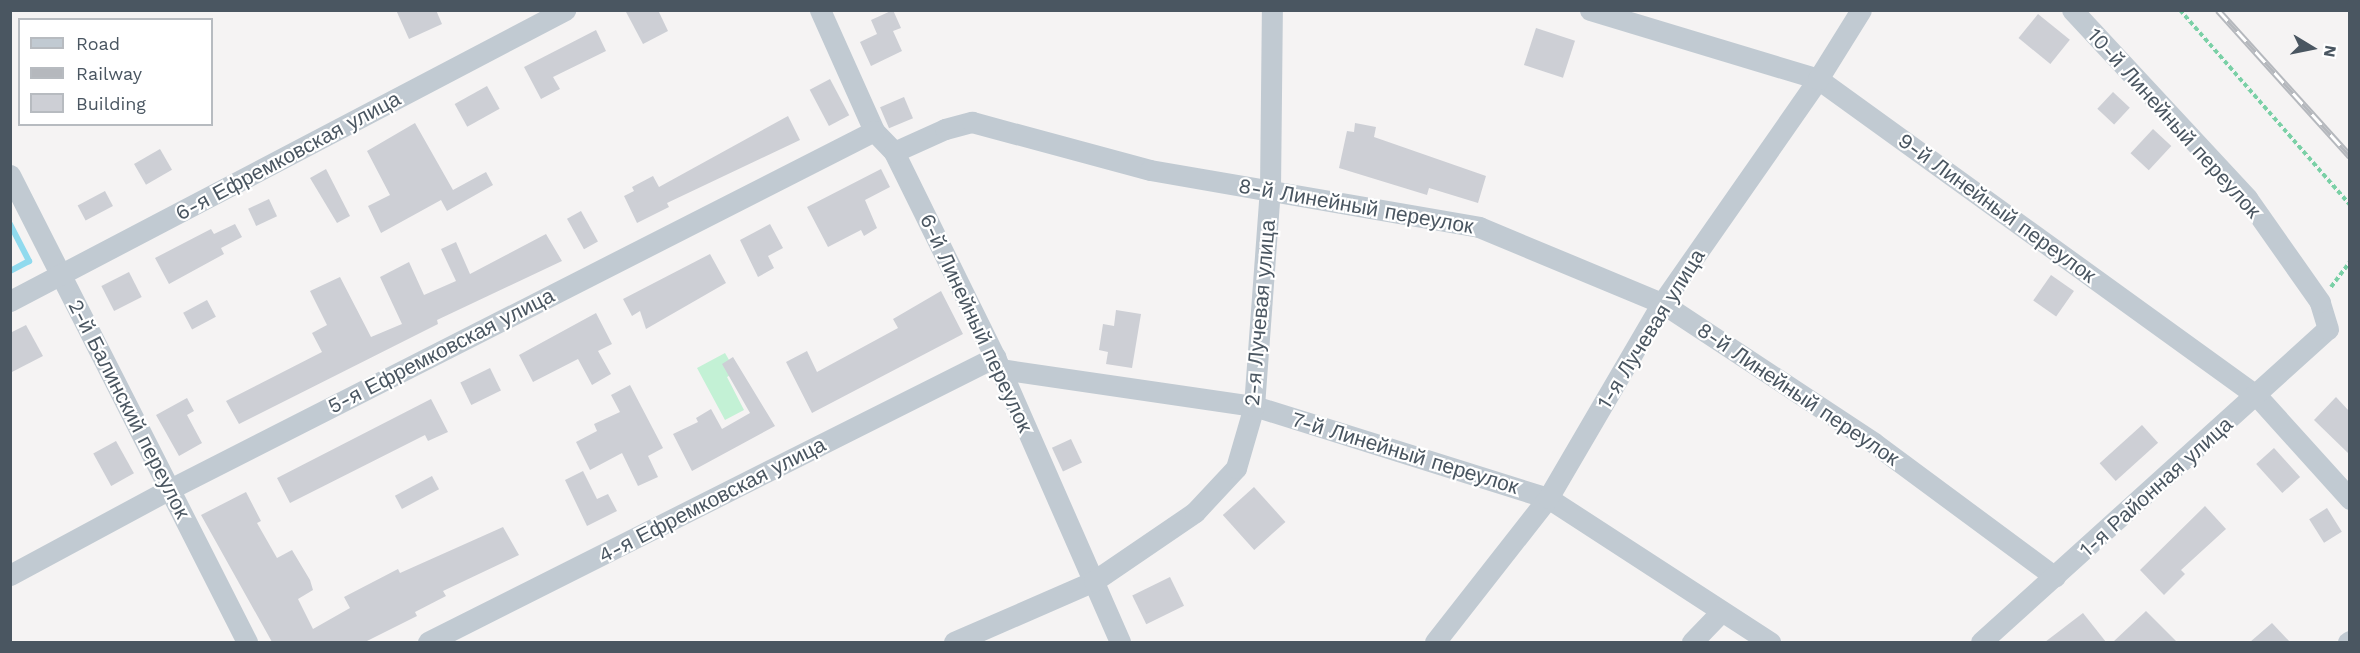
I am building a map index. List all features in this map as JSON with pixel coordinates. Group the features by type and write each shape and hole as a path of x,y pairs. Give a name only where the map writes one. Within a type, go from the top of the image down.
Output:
{"street":[{"name":"6-я Ефремковская улица","path":"10,301 565,10"},
{"name":"6-й Линейный переулок","path":"820,10 874,131 894,152 998,363 1120,642"},
{"name":"2-я Лучевая улица","path":"954,642 1094,581 1195,512 1236,468 1254,406 1270,190 1272,10"},
{"name":"9-й Линейный переулок","path":"1590,10 1818,79 2257,396 2349,499"},
{"name":"1-я Лучевая улица","path":"1436,642 1548,498 1662,303 1818,79 1861,10"},
{"name":"10-й Линейный переулок","path":"2072,10 2247,198 2320,302 2328,330"},
{"name":"8-й Линейный переулок","path":"894,152 945,129 972,122 1150,170 1479,227 1662,303 1874,443 2055,577"},
{"name":"5-я Ефремковская улица","path":"10,575 170,489 874,131"},
{"name":"2-й Балинский переулок","path":"10,175 247,642"},
{"name":"1-я Районная улица","path":"1981,642 2328,330"},
{"name":"7-й Линейный переулок","path":"998,363 1254,406 1548,498 1770,642"},
{"name":"4-я Ефремковская улица","path":"428,642 998,363"},
{"path":"1692,642 1721,612"}],"path":[{"path":"2180,10 2349,205"},
{"path":"2320,302 2349,262"}],"green space":[{"path":"725,353 736,372 727,377 744,410 725,420 697,368"}],"building":[{"path":"396,10 436,10 442,24 409,39"},
{"path":"625,10 658,10 668,31 643,44"},
{"path":"893,10 901,28 893,31 902,51 871,66 860,42 877,34 871,20"},
{"path":"2038,14 2070,40 2050,64 2018,38"},
{"path":"1536,28 1575,41 1563,78 1524,65"},
{"path":"596,30 606,51 553,77 560,89 541,99 524,67"},
{"path":"830,79 849,115 829,126 810,90"},
{"path":"487,86 500,109 467,127 455,104"},
{"path":"2113,92 2130,108 2114,125 2097,109"},
{"path":"904,97 913,118 889,128 880,107"},
{"path":"788,116 800,140 667,203 669,207 637,223 624,196 634,191 632,187 653,176 659,187"},
{"path":"415,123 453,190 486,172 493,185 447,211 441,200 381,233 368,206 390,195 367,151"},
{"path":"1355,123 1376,127 1374,137 1486,176 1478,203 1429,188 1427,195 1339,168 1347,131 1354,132"},
{"path":"2153,129 2171,146 2149,170 2130,153"},
{"path":"160,149 172,170 146,185 134,164"},
{"path":"326,169 350,216 337,223 310,178"},
{"path":"881,169 890,187 865,200 877,228 864,236 861,230 828,247 807,207"},
{"path":"105,191 113,206 86,221 78,206"},
{"path":"269,199 277,216 256,226 248,209"},
{"path":"581,211 598,242 584,249 567,219"},
{"path":"235,224 242,237 221,248 224,254 169,284 155,258 211,229 214,234"},
{"path":"770,224 783,248 768,256 774,268 758,277 740,240"},
{"path":"546,234 562,261 437,320 438,324 239,424 226,401 322,352 312,333 327,325 310,291 340,277 371,337 402,324 380,277 409,262 424,295 456,281 441,249 456,242 470,274"},
{"path":"710,254 726,283 646,329 640,311 632,316 623,299"},
{"path":"129,272 142,297 114,311 101,286"},
{"path":"2051,275 2074,291 2056,316 2033,300"},
{"path":"941,291 963,334 812,413 786,362 807,351 817,372 898,328 893,319"},
{"path":"207,300 216,317 192,329 183,313"},
{"path":"1116,310 1141,314 1132,368 1106,364 1108,352 1099,350 1103,324 1114,326"},
{"path":"596,313 612,344 598,351 611,374 592,385 578,359 533,382 519,355"},
{"path":"26,325 43,356 10,373 10,333"},
{"path":"733,357 775,426 692,471 673,434 698,422 696,418 711,409 722,429 750,413 722,364"},
{"path":"490,368 501,390 471,405 460,382"},
{"path":"630,385 663,448 648,456 658,477 638,486 622,453 590,470 576,442 597,431 594,424 620,412 611,395"},
{"path":"2336,397 2349,411 2349,454 2314,420"},
{"path":"187,398 194,411 187,415 202,443 179,456 156,415"},
{"path":"431,399 448,432 428,441 425,435 290,503 277,478"},
{"path":"2142,425 2158,443 2116,481 2100,463"},
{"path":"1071,439 1082,463 1063,471 1052,448"},
{"path":"116,441 134,473 111,486 93,454"},
{"path":"2274,448 2300,477 2282,493 2256,464"},
{"path":"583,471 597,499 608,494 617,511 587,526 565,480"},
{"path":"432,476 439,489 402,509 395,496"},
{"path":"1254,487 1285,522 1254,550 1223,515"},
{"path":"246,492 261,521 257,523 277,558 292,550 310,580 313,590 298,599 313,629 350,608 344,597 398,569 400,573 503,527 519,555 443,591 446,596 415,612 417,616 365,642 272,642 201,515"},
{"path":"2205,506 2226,529 2181,570 2185,574 2164,595 2140,570"},
{"path":"2327,508 2342,532 2324,543 2309,519"},
{"path":"1170,577 1184,606 1146,624 1132,595"},
{"path":"2146,611 2177,642 2113,642"},
{"path":"2083,613 2106,642 2045,642"},
{"path":"2272,623 2290,642 2250,642"}],"waterway":[{"path":"10,224 29,261 10,271"}],"railway":[{"path":"2218,10 2350,156"}]}
